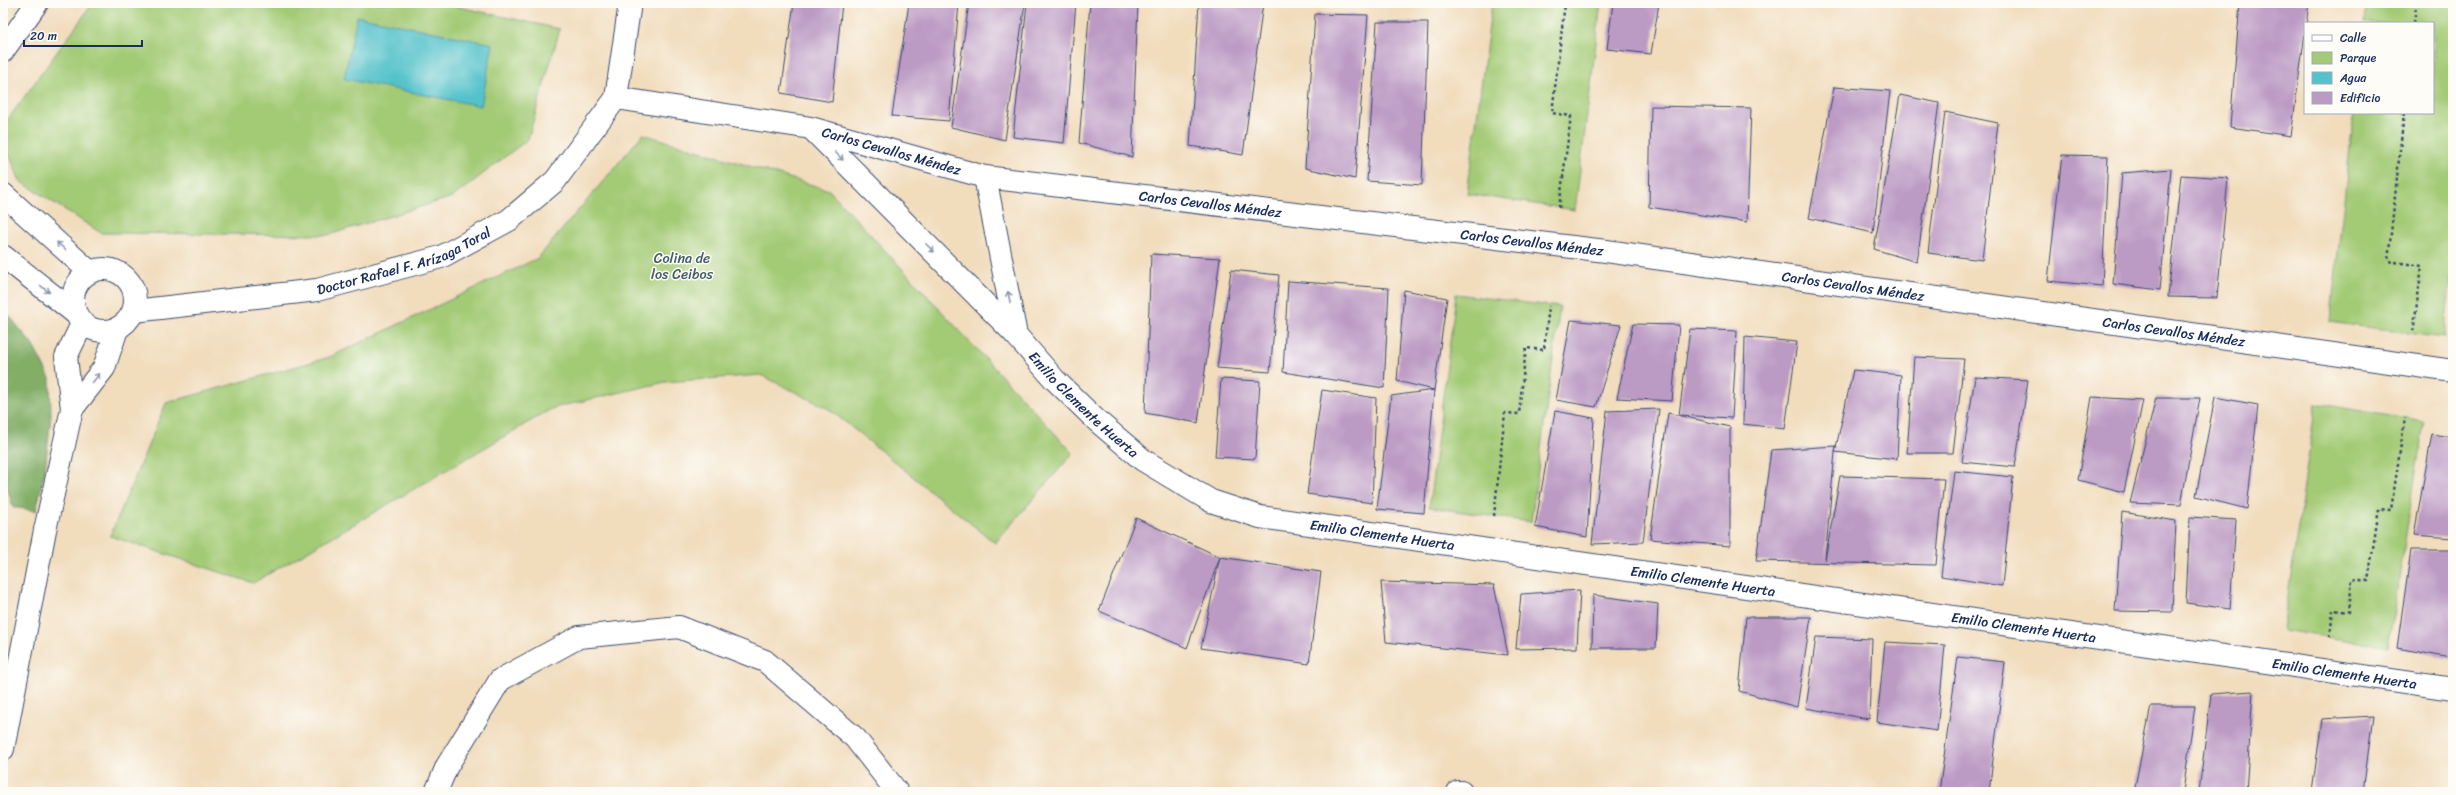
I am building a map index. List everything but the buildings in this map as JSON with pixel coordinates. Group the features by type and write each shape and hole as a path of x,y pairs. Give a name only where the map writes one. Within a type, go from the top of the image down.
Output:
{"street":[{"path":"3,51 37,3"},
{"path":"616,98 630,3"},
{"name":"Carlos Cevallos Méndez","path":"616,98 811,128 985,177 1606,251 2453,371"},
{"name":"Doctor Rafael F. Arízaga Toral","path":"134,310 260,295 317,290 441,257 510,220 555,181 616,98"},
{"name":"Emilio Clemente Huerta","path":"811,128 1016,335 1054,379 1096,420 1143,460 1211,501 1260,517 2453,689"},
{"name":"Emilio Clemente Huerta","path":"985,177 1016,335"},
{"path":"3,194 90,272"},
{"path":"3,256 78,318 93,329 105,331 117,329 127,321 134,310 135,298 132,286 125,277 114,270 102,268 90,272 80,279 74,289 72,301 78,318 66,357 72,409 44,538 3,749"},
{"path":"72,409 104,368 117,329"},
{"path":"436,792 447,766 500,680 579,637 679,627 765,661 855,738 896,792"}],"path":[{"path":"1559,208 1571,116 1552,113 1565,3"},
{"path":"2414,22 2416,6"},
{"path":"2404,114 2388,261 2422,266 2413,333"},
{"path":"1494,516 1506,412 1519,414 1526,348 1544,350 1549,306"},
{"path":"2330,637 2333,610 2349,612 2352,579 2368,581 2379,509 2391,510 2405,418"}],"green space":[{"path":"93,3 441,3 560,29 528,139 453,197 328,235 101,233 20,181 3,139 3,126"},
{"path":"1492,3 1601,3 1575,210 1467,194"},
{"path":"2366,3 2453,3 2453,258 2444,338 2330,322 2354,114 2434,114 2434,22 2364,22"},
{"name":"Colina de los Ceibos","path":"643,134 829,190 1073,453 995,543 829,409 761,375 665,382 553,408 253,583 110,536 166,403 330,357 538,258"},
{"path":"1456,294 1560,307 1531,522 1429,507"},
{"path":"3,308 32,344 50,378 51,416 45,470 36,511 13,507 3,474"},
{"path":"2316,403 2424,422 2388,647 2283,630"}],"water":[{"path":"357,16 493,44 481,106 344,79"}]}
